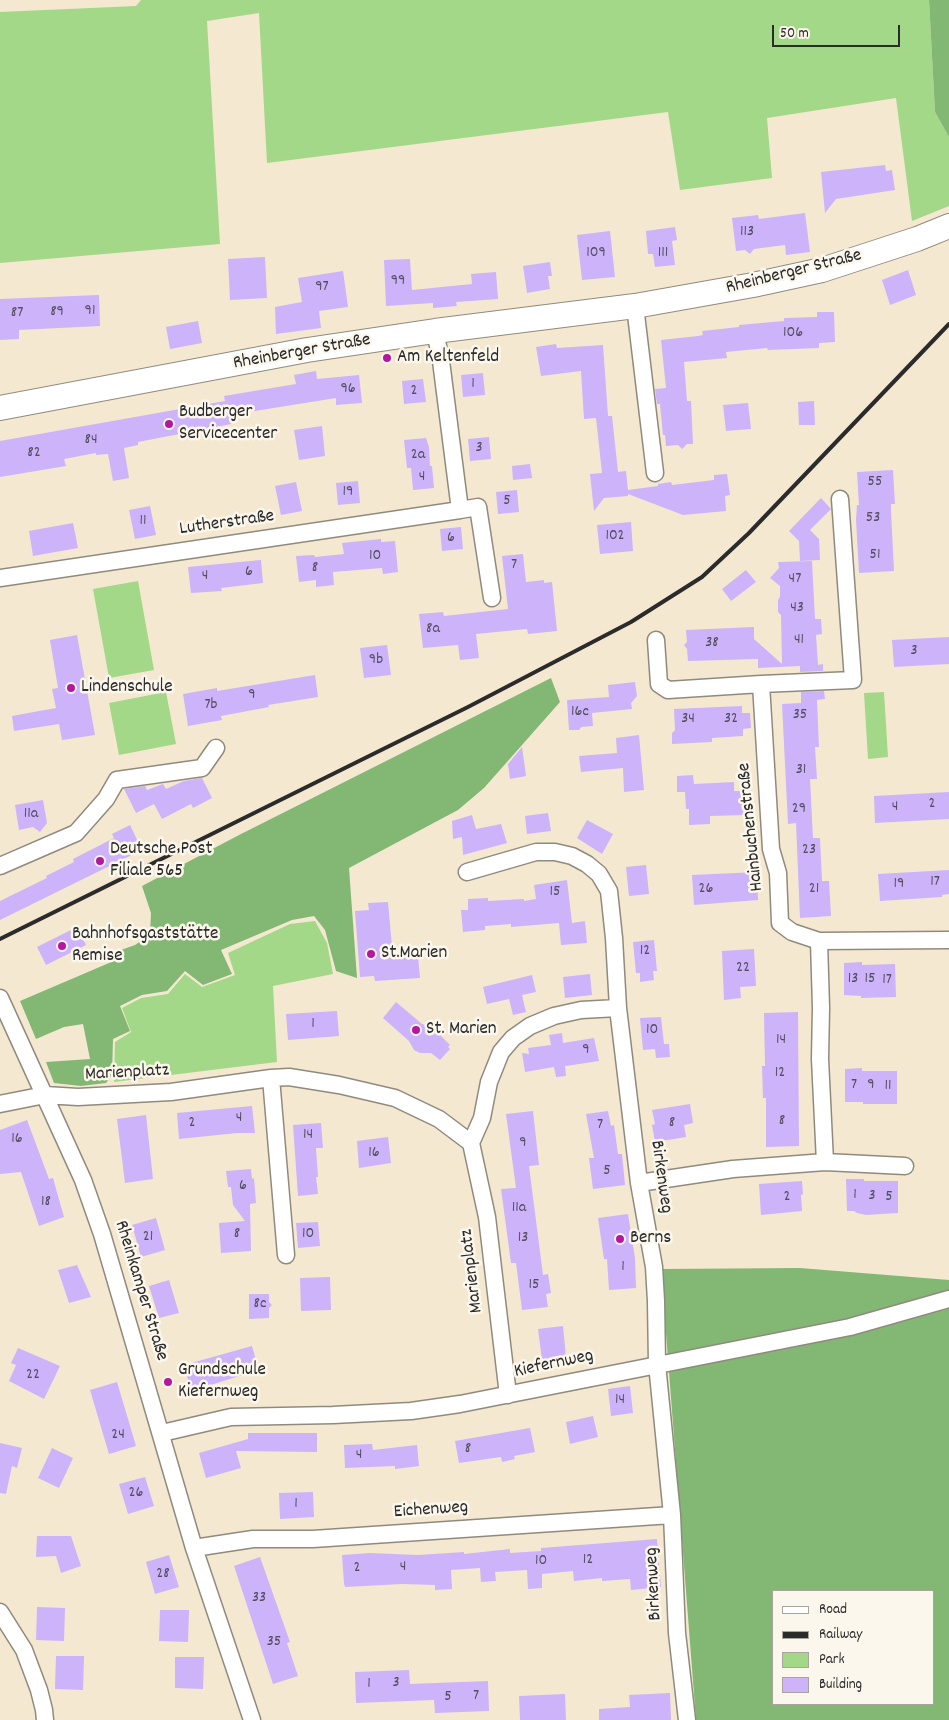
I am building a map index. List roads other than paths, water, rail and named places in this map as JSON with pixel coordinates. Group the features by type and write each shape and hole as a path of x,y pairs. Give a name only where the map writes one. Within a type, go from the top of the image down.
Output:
{"main road":[{"name":"Rheinberger Straße","path":"0,408 307,350 635,306 753,285 822,270 949,226"}],"street":[{"path":"635,306 655,473"},
{"path":"435,332 441,361 460,510 478,507 492,598"},
{"path":"656,640 659,684 668,690 852,680 840,499"},
{"name":"Lutherstraße","path":"0,578 460,510"},
{"name":"Hainbuchenstraße","path":"761,684 771,849 778,873 780,923 792,932 819,941 949,940"},
{"path":"0,866 76,833 106,799 117,780 202,768 216,748"},
{"name":"Birkenweg","path":"467,872 536,852 555,852 572,856 587,864 599,874 609,891 618,1008 639,1183 654,1267 657,1364 672,1515 677,1633 687,1720"},
{"path":"819,941 820,1059 825,1162"},
{"name":"Rheinkamper Straße","path":"0,998 83,1180 102,1234 162,1433 194,1548 252,1720"},
{"path":"471,1143 482,1118 489,1082 500,1052 513,1038 530,1026 554,1016 581,1010 618,1008"},
{"name":"Marienplatz","path":"0,1104 45,1095 78,1096 171,1092 289,1077 395,1098 439,1119 471,1143 487,1217 508,1395"},
{"path":"271,1078 286,1255"},
{"path":"639,1183 733,1169 825,1162 905,1166"},
{"name":"Kiefernweg","path":"162,1433 231,1417 411,1411 508,1395 850,1327 949,1299"},
{"name":"Eichenweg","path":"194,1548 253,1539 313,1539 672,1515"},
{"path":"0,1612 24,1650 39,1690 45,1720"}],"railway":[{"path":"0,939 468,707 631,622 702,577 749,533 949,324"}],"place":[{"name":"Am Keltenfeld","path":"387,358"},
{"name":"Budberger Servicecenter","path":"169,424"},
{"name":"Lindenschule","path":"71,688"},
{"name":"Deutsche Post Filiale 565","path":"100,861"},
{"name":"Bahnhofsgaststätte Remise","path":"62,946"},
{"name":"St.Marien","path":"371,954"},
{"name":"St. Marien","path":"416,1030"},
{"name":"Berns","path":"620,1239"},
{"name":"Grundschule Kiefernweg","path":"168,1382"}]}
